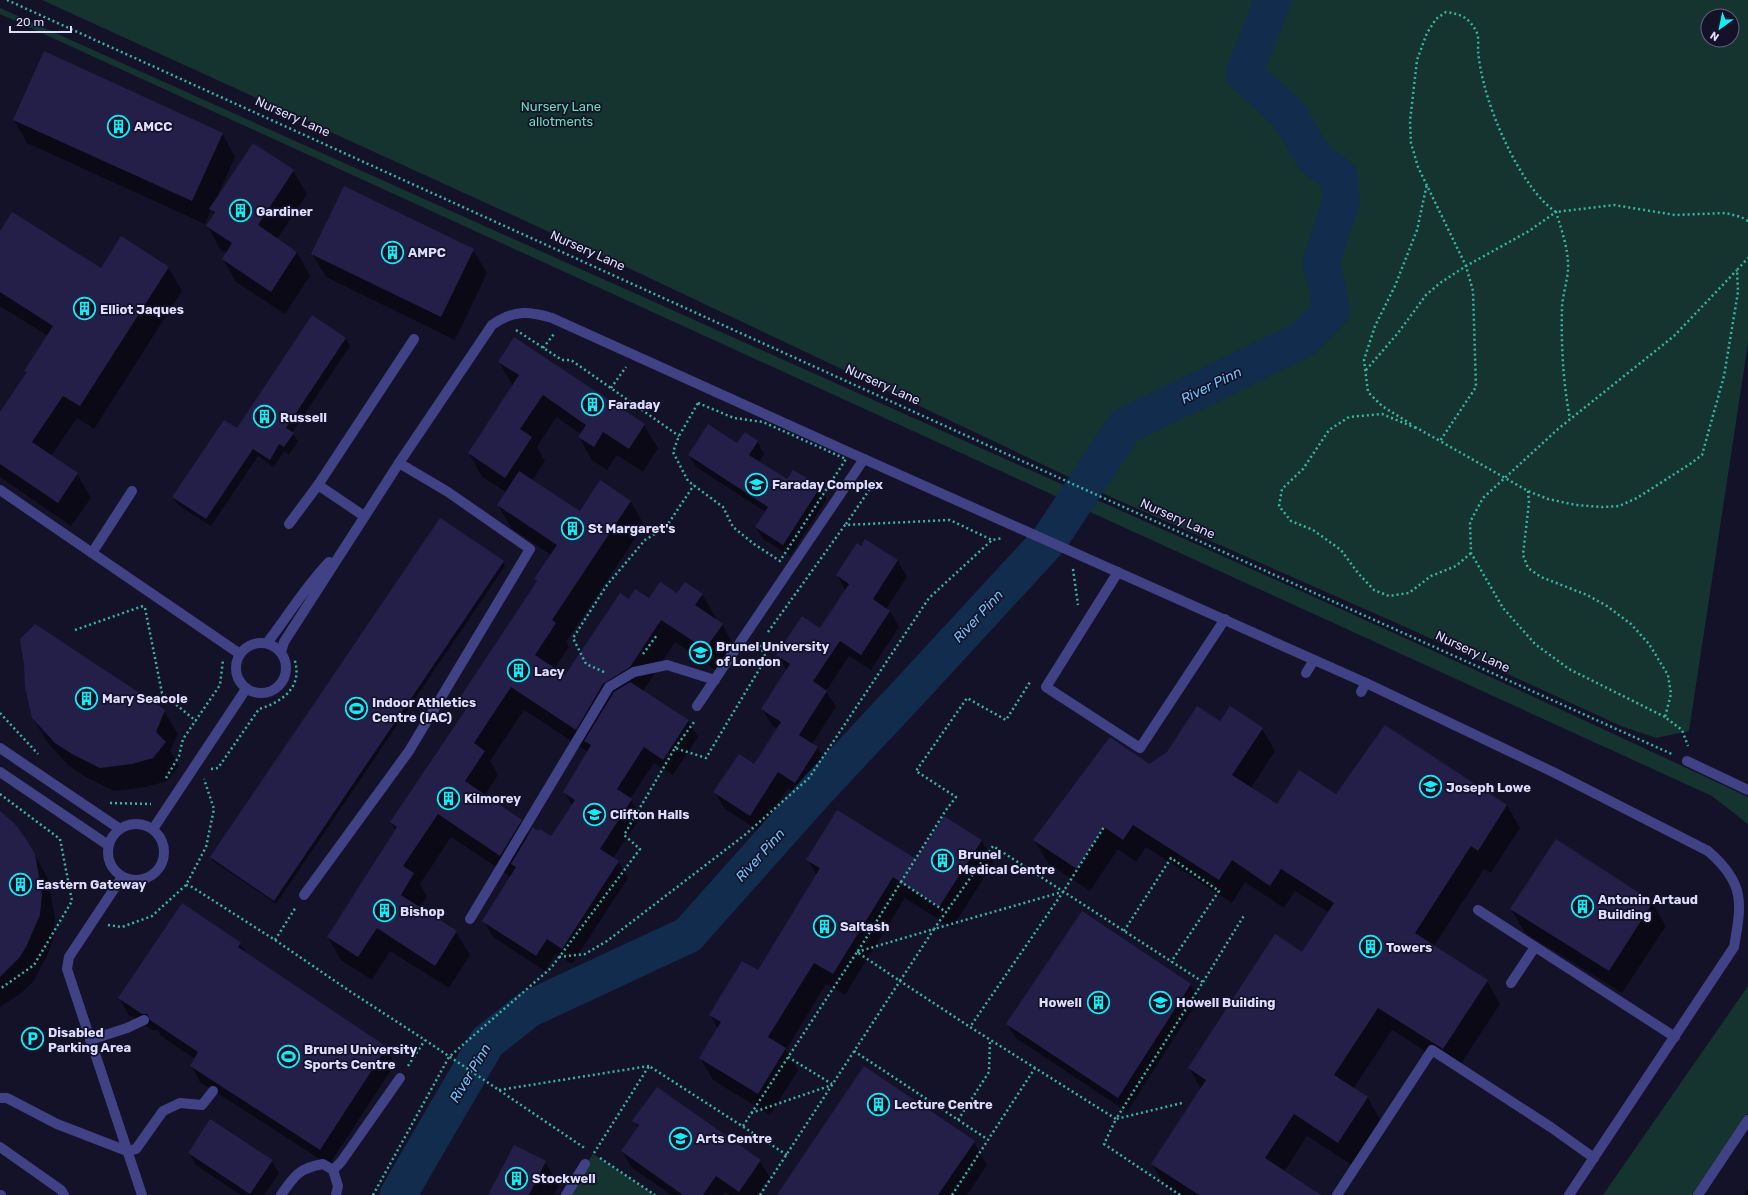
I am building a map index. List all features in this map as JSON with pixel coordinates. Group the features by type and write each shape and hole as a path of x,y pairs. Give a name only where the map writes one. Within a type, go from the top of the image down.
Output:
{"street":[{"path":"281,652 267,644 259,643 248,646 240,654 236,662 237,676 246,689 253,693 266,694 279,687 285,677 286,667 281,652 284,642 364,516 492,325 511,315 528,312 552,318 1366,683 1564,777 1708,851 1723,864 1733,877 1738,894 1740,915 1734,947 1569,1195"},
{"path":"289,524 318,485 414,339"},
{"path":"697,706 864,459"},
{"path":"304,895 409,751 530,548 448,492 399,463"},
{"path":"318,485 364,516"},
{"path":"0,490 240,654"},
{"path":"92,553 132,491"},
{"path":"267,644 315,577 345,546"},
{"path":"1118,572 1046,686 1140,748 1225,619"},
{"path":"1306,673 1314,660"},
{"path":"470,919 609,687 634,672 667,665 715,680"},
{"path":"1361,692 1366,683"},
{"path":"153,829 246,689"},
{"path":"0,748 120,829"},
{"path":"1687,761 1748,790"},
{"path":"0,772 108,844"},
{"path":"137,824 153,829 159,836 163,845 164,855 159,869 151,877 132,881 116,873 110,864 107,854 108,844 112,836 120,829 129,825 137,824"},
{"path":"122,877 69,957 67,969 142,1195"},
{"path":"1478,910 1675,1036"},
{"path":"1511,983 1535,947"},
{"path":"90,1040 127,1028 144,1020"},
{"path":"1336,1195 1432,1050 1594,1158"},
{"path":"333,1170 341,1162 400,1078"},
{"path":"0,1098 7,1098 57,1124 127,1151 136,1148 163,1111 180,1103 202,1105 213,1091"},
{"path":"1698,1195 1748,1120"},
{"path":"0,1147 61,1190 64,1195"},
{"path":"282,1195 294,1176 309,1166 323,1164 333,1170 338,1186 336,1195"},
{"path":"566,1195 585,1164"}],"path":[{"name":"Nursery Lane","path":"7,0 1687,761"},
{"path":"1440,441 1476,387 1473,291 1466,266 1418,167 1411,143 1410,121 1417,60 1427,33 1436,19 1446,12 1454,13 1469,20 1478,34 1478,51 1484,84 1496,119 1511,154 1530,184 1546,205 1556,212 1565,245 1568,263 1562,306 1562,350 1565,390 1570,420"},
{"path":"1427,184 1417,230 1395,286 1375,326 1364,360 1368,392 1382,406 1416,428 1528,491 1548,498 1576,505 1602,507 1619,506 1637,498 1702,455 1724,376 1738,292 1737,270"},
{"path":"1366,370 1398,333 1426,295 1440,282 1529,231 1556,212 1614,204 1675,215 1726,213 1741,217 1748,221"},
{"path":"1687,761 1689,747 1682,730 1665,717 1569,670 1535,644 1503,608 1471,553 1470,522 1483,498 1504,478 1570,420 1674,336 1748,258"},
{"path":"515,329 562,360 571,360 679,436"},
{"path":"543,348 557,330"},
{"path":"611,388 630,362"},
{"path":"698,403 734,418 763,422 846,459 780,561 754,544 733,527 723,507 694,485 688,481 673,452 679,436 698,403"},
{"path":"1416,428 1382,414 1349,417 1329,430 1303,469 1282,490 1278,506 1291,521 1312,530 1341,550 1358,573 1374,590 1389,596 1409,593 1431,576 1456,566 1471,553"},
{"path":"675,748 706,758 766,658 758,645 846,524 880,474"},
{"path":"607,673 586,664 573,638 607,585 645,540 666,527 694,485"},
{"path":"1528,491 1529,502 1523,555 1528,568 1541,577 1588,595 1607,606 1631,624 1649,644 1668,675 1671,694 1665,717"},
{"path":"846,524 950,520 992,540"},
{"path":"558,958 585,954 608,941 746,834 809,778 929,598 992,540 1005,538"},
{"path":"1073,568 1078,607 1082,600"},
{"path":"138,601 152,610"},
{"path":"75,630 145,606"},
{"path":"145,606 162,693 196,721"},
{"path":"637,659 643,655 657,635"},
{"path":"643,655 650,656"},
{"path":"207,770 218,768 259,709 273,705 286,696 297,679 294,656"},
{"path":"163,784 179,756 183,739 220,685 223,657"},
{"path":"743,1126 858,952 946,810 956,797 916,771 967,698 1006,720 1031,680"},
{"path":"0,714 41,756"},
{"path":"373,1195 449,1057 551,968 640,849 624,835 675,748 694,722"},
{"path":"100,924 122,928 152,916 186,885 206,847 214,809 202,771"},
{"path":"0,794 60,840 72,901 34,965 0,989"},
{"path":"103,798 110,803 152,804 156,797"},
{"path":"970,1027 1063,892 1104,827"},
{"path":"760,1195 934,929 993,846 1203,982"},
{"path":"1124,931 1171,858 1219,891 1171,962"},
{"path":"901,882 946,912"},
{"path":"186,885 192,887 275,940 655,1195"},
{"path":"858,952 1063,892"},
{"path":"1180,1195 1104,1144 1116,1119 1245,914"},
{"path":"275,940 291,915"},
{"path":"858,952 990,1040 1116,1119 1182,1103"},
{"path":"400,1078 425,1040"},
{"path":"958,1120 989,1072 990,1040"},
{"path":"854,1051 987,1139"},
{"path":"788,1057 833,1084"},
{"path":"498,1090 649,1066 786,1155"},
{"path":"593,1154 649,1066"},
{"path":"952,1195 987,1139 1035,1068"},
{"path":"751,1113 833,1084"}],"green space":[{"name":"Nursery Lane allotments","path":"42,0 1748,0 1748,343 1689,731 1656,738 1621,726 1401,625 1111,497 637,272"},
{"path":"0,8 1368,621 1653,752 1748,797 1748,824 1712,796 0,14"},
{"path":"1748,986 1748,1112 1696,1195 1603,1195"},
{"path":"593,1154 655,1195 566,1195"}],"building":[{"name":"AMCC","path":"44,51 223,133 192,201 13,120"},
{"name":"Gardiner","path":"253,143 294,170 258,225 297,252 271,292 222,259 232,243 206,226 215,212 209,209"},
{"name":"AMPC","path":"344,186 474,249 441,317 311,254"},
{"name":"Elliot Jaques","path":"12,212 101,268 121,236 169,267 80,406 63,396 32,442 78,473 58,503 0,464 0,412 27,372 24,371 53,326 0,292 0,231"},
{"name":"Russell","path":"312,315 346,338 286,428 294,433 284,447 279,444 270,460 253,449 206,519 172,497 224,420 237,428"},
{"name":"Faraday","path":"514,337 645,424 629,449 603,432 594,447 578,437 586,425 543,395 520,429 532,437 505,478 468,453 519,375 498,362"},
{"name":"Faraday Complex","path":"708,424 737,443 745,432 758,441 749,455 787,479 793,470 821,486 783,545 755,527 768,507 688,455"},
{"path":"519,471 580,511 600,480 631,501 552,620 556,623 535,655 565,675 620,593 629,599 635,589 649,598 660,582 677,593 685,582 703,594 695,605 723,624 705,649 661,620 630,667 603,684 576,730 511,687 474,743 485,751 465,781 522,820 500,856 438,814 403,866 414,873 401,895 457,931 435,966 377,928 358,957 327,937 397,827 390,822 469,705 459,699 537,581 534,579 557,545 497,505"},
{"name":"Indoor Athletics Centre (IAC)","path":"440,518 504,561 274,901 210,857"},
{"path":"865,539 898,560 873,599 890,611 861,655 840,641 813,681 827,691 799,735 818,747 795,783 778,772 750,816 713,792 739,754 754,764 781,722 761,709 790,664 776,655 802,616 820,628 849,584 836,575 857,543 861,546"},
{"name":"Mary Seacole","path":"35,624 165,710 156,732 166,742 153,758 132,764 100,768 72,754 55,743 32,718 25,687 24,665 20,639"},
{"name":"Clifton Halls","path":"630,682 689,720 663,760 644,747 617,789 632,799 600,849 619,861 562,949 547,939 536,956 482,921 516,867 511,864 533,827 538,831 540,829 551,836 575,800 563,792 591,745 584,741 614,692"},
{"name":"Towers","path":"1197,706 1220,721 1230,706 1263,728 1232,775 1277,804 1299,770 1336,794 1385,725 1507,805 1478,851 1471,846 1415,933 1488,980 1443,1049 1378,1008 1334,1075 1368,1097 1338,1143 1294,1114 1265,1158 1321,1195 1199,1195 1151,1164 1206,1080 1188,1068 1275,934 1302,952 1334,903 1281,869 1270,886 1232,860 1219,880 1133,825 1123,840 1104,827 1077,869 1033,840 1110,737 1149,764 1167,752"},
{"name":"Saltash","path":"837,810 916,859 944,816 982,840 939,907 893,877 833,974 814,963 768,1037 786,1048 758,1094 699,1058 721,1022 709,1015 742,961 758,970 820,868 806,860"},
{"name":"Eastern Gateway","path":"0,811 14,823 35,854 42,894 40,915 26,947 19,958 0,977"},
{"name":"Antonin Artaud Building","path":"1556,839 1653,902 1609,971 1510,909"},
{"name":"Brunel University Sports Centre","path":"182,903 241,943 238,947 387,1047 320,1150 190,1066 198,1052 150,1020 147,1014 142,1014 118,998"},
{"name":"Howell Building","path":"1082,911 1191,984 1118,1098 1006,1024"},
{"name":"Lecture Centre","path":"864,1066 975,1141 938,1195 777,1195"},
{"name":"Arts Centre","path":"657,1087 761,1160 739,1192 716,1176 703,1195 683,1195 621,1151 639,1125 632,1121"},
{"path":"210,1119 273,1160 250,1194 188,1153"},
{"name":"Stockwell","path":"514,1145 546,1161 529,1195 488,1195"}],"waterway":[{"name":"River Pinn","path":"398,1195 487,1042 529,1009 688,935 819,788 1050,539 1125,426 1302,340 1332,310 1321,262 1341,202 1339,177 1313,156 1289,115 1244,73 1273,0"}],"place":[{"name":"AMCC","path":"118,126"},
{"name":"Gardiner","path":"241,211"},
{"name":"AMPC","path":"393,252"},
{"name":"Elliot Jaques","path":"84,309"},
{"name":"Faraday","path":"593,404"},
{"name":"Russell","path":"265,417"},
{"name":"Faraday Complex","path":"756,484"},
{"name":"St Margaret's","path":"572,528"},
{"name":"Brunel University of London","path":"700,653"},
{"name":"Lacy","path":"518,671"},
{"name":"Mary Seacole","path":"87,698"},
{"name":"Indoor Athletics Centre (IAC)","path":"357,709"},
{"name":"Joseph Lowe","path":"1430,787"},
{"name":"Kilmorey","path":"448,798"},
{"name":"Clifton Halls","path":"594,814"},
{"name":"Brunel Medical Centre","path":"942,861"},
{"name":"Eastern Gateway","path":"20,884"},
{"name":"Antonin Artaud Building","path":"1582,906"},
{"name":"Bishop","path":"385,911"},
{"name":"Saltash","path":"824,926"},
{"name":"Towers","path":"1371,947"},
{"name":"Howell","path":"1098,1002"},
{"name":"Howell Building","path":"1160,1002"},
{"name":"Disabled Parking Area","path":"33,1039"},
{"name":"Brunel University Sports Centre","path":"288,1056"},
{"name":"Lecture Centre","path":"879,1104"},
{"name":"Arts Centre","path":"680,1138"},
{"name":"Stockwell","path":"517,1178"}]}
